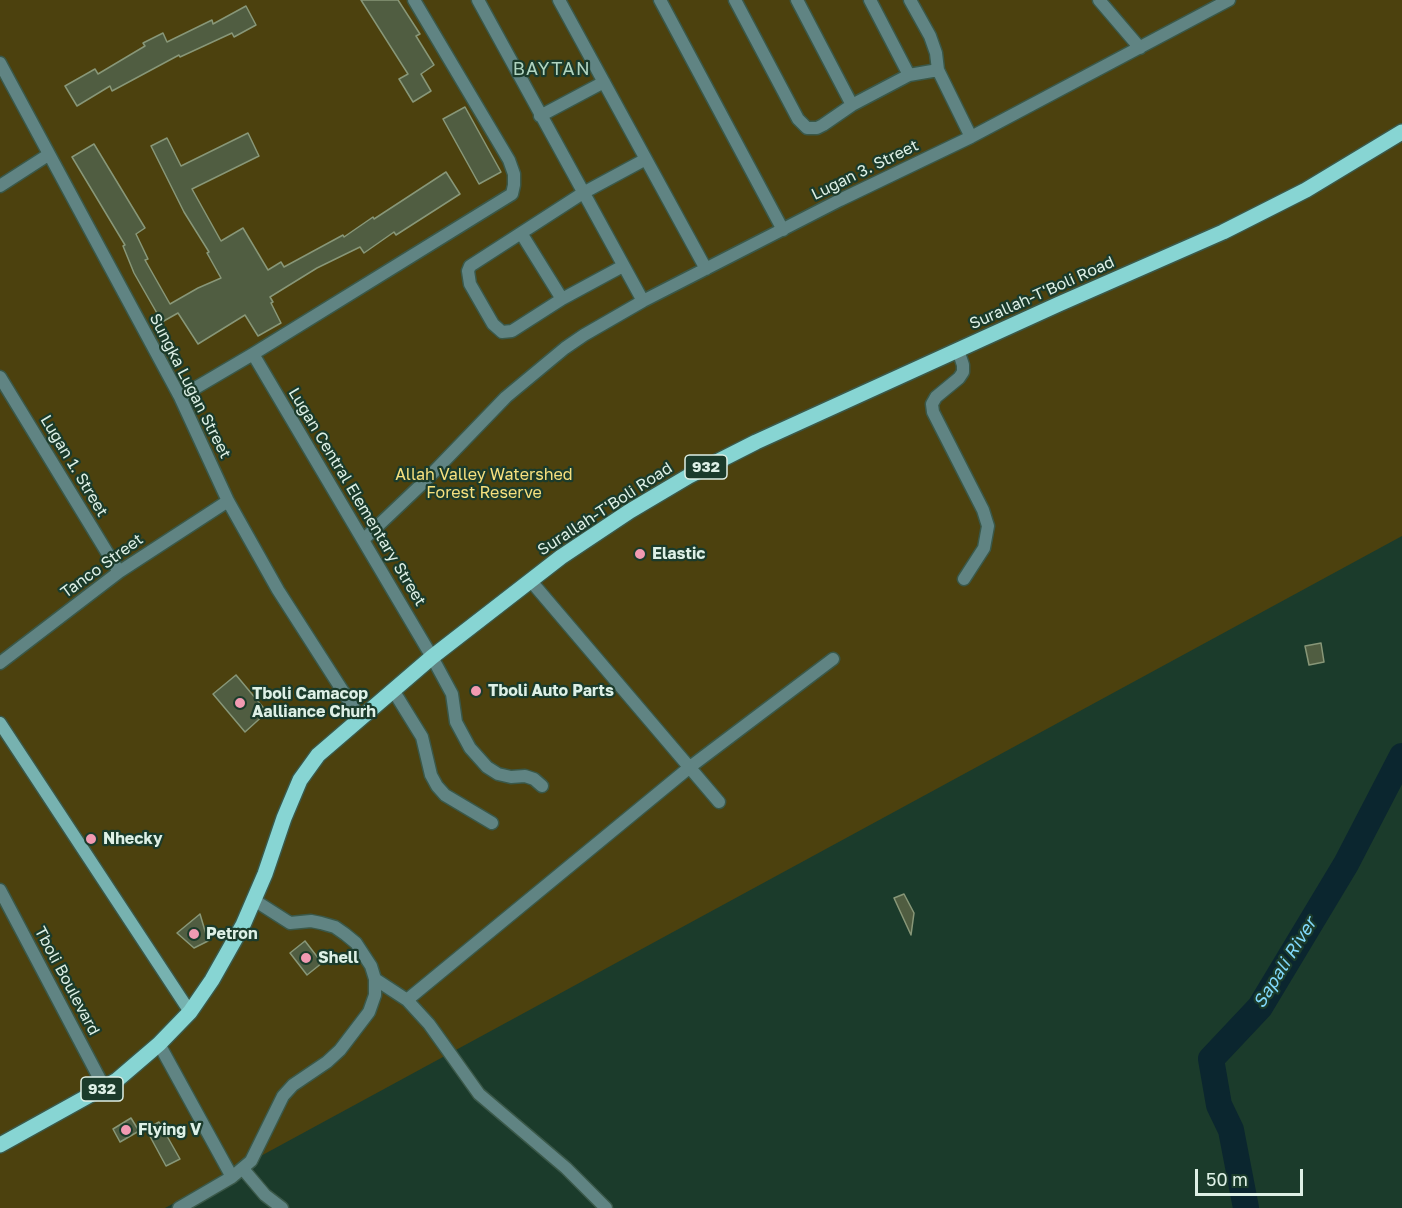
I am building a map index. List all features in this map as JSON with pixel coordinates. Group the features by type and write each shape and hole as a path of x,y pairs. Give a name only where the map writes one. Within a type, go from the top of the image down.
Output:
{"main road":[{"name":"Surallah-T'Boli Road","path":"190,1012 232,946 254,900 300,780 318,755 432,657 561,557 689,476 756,442 1223,232 1306,190 1402,132"},
{"path":"0,723 190,1012"},
{"name":"932","path":"0,1145 117,1080 159,1044 190,1012"}],"street":[{"path":"180,397 512,194 514,174 509,160 414,0"},
{"path":"478,0 643,301"},
{"path":"559,0 706,269"},
{"path":"660,0 783,230"},
{"path":"735,0 798,119 807,128 817,128 852,105 909,75 938,70"},
{"path":"797,0 852,105"},
{"path":"870,0 909,75"},
{"path":"910,0 930,36 936,53 938,70 971,137"},
{"path":"1099,0 1140,48"},
{"path":"1202,0 1209,11"},
{"name":"Lugan 3. Street","path":"363,540 423,483 486,416 565,348 643,301 971,137 1229,0"},
{"name":"Sungka Lugan Street","path":"0,63 180,397 228,501 278,590 360,718"},
{"path":"540,116 604,82"},
{"path":"0,186 48,155"},
{"path":"623,266 562,299 512,331 501,332 493,324 470,284 468,271 470,266 583,193 646,159"},
{"path":"521,233 562,299"},
{"path":"958,350 963,372 936,397 932,404 933,412 983,510 988,526 984,548 964,579"},
{"name":"Lugan Central Elementary Street","path":"253,354 432,657 452,694 456,723 470,748 487,767 498,774 511,777 525,776 534,779 542,786"},
{"name":"Lugan 1. Street","path":"0,377 119,572"},
{"name":"Tanco Street","path":"0,663 119,572 228,501"},
{"path":"530,580 719,802"},
{"path":"408,1000 690,767 833,659"},
{"path":"393,690 422,737 430,774 436,786 445,795 492,823"},
{"name":"Tboli Boulevard","path":"0,890 104,1087"},
{"path":"179,1208 243,1169 259,1149 283,1096 293,1085 327,1062 354,1034 369,1012 375,995 375,979 371,966 365,955 345,934 335,927 321,923 291,923 254,900"},
{"path":"375,979 408,1000 429,1024 479,1095 566,1168 606,1208"},
{"path":"159,1044 232,1177"},
{"path":"243,1169 265,1195 282,1208"}],"green space":[{"name":"Allah Valley Watershed Forest Reserve","path":"0,0 1402,0 1402,536 165,1208 0,1208"}],"building":[{"path":"361,0 398,0 420,34 416,36 434,65 421,74 431,91 413,102 399,79 408,74"},
{"path":"246,6 256,25 234,37 232,33 180,57 179,55 112,91 110,86 77,106 65,86 95,69 98,74 145,46 143,43 163,33 167,42 212,20 213,24"},
{"path":"465,107 501,172 479,184 443,119"},
{"path":"248,133 259,156 192,189 221,241 243,228 268,270 281,262 284,267 343,235 344,237 446,172 460,194 396,235 394,232 364,253 360,247 317,268 270,297 281,323 258,336 245,315 198,344 178,313 162,322 134,273 123,246 125,245 72,157 94,144 145,228 136,234 148,259 145,260 170,304 221,278 151,146 167,138 181,166"},
{"path":"1321,643 1324,662 1309,665 1305,646"},
{"name":"Tboli Camacop Aalliance Churh","path":"236,675 267,712 245,732 213,694"},
{"path":"904,894 914,913 911,935 894,898"},
{"path":"200,914 208,941 194,948 177,933"},
{"name":"Shell","path":"305,941 322,963 307,975 290,953"},
{"name":"Flying V","path":"131,1118 139,1131 120,1142 113,1129"},
{"path":"159,1122 180,1159 166,1166 146,1129"}],"waterway":[{"name":"Sapali River","path":"1246,1208 1231,1130 1219,1105 1211,1059 1260,1007 1346,864 1402,756"}],"place":[{"name":"Elastic","path":"640,554"},
{"name":"Tboli Auto Parts","path":"476,691"},
{"name":"Tboli Camacop Aalliance Churh","path":"240,703"},
{"name":"Nhecky","path":"91,839"},
{"name":"Petron","path":"194,934"},
{"name":"Shell","path":"306,958"},
{"name":"Flying V","path":"126,1130"}],"district":[{"name":"BAYTAN","path":"552,69"}]}
